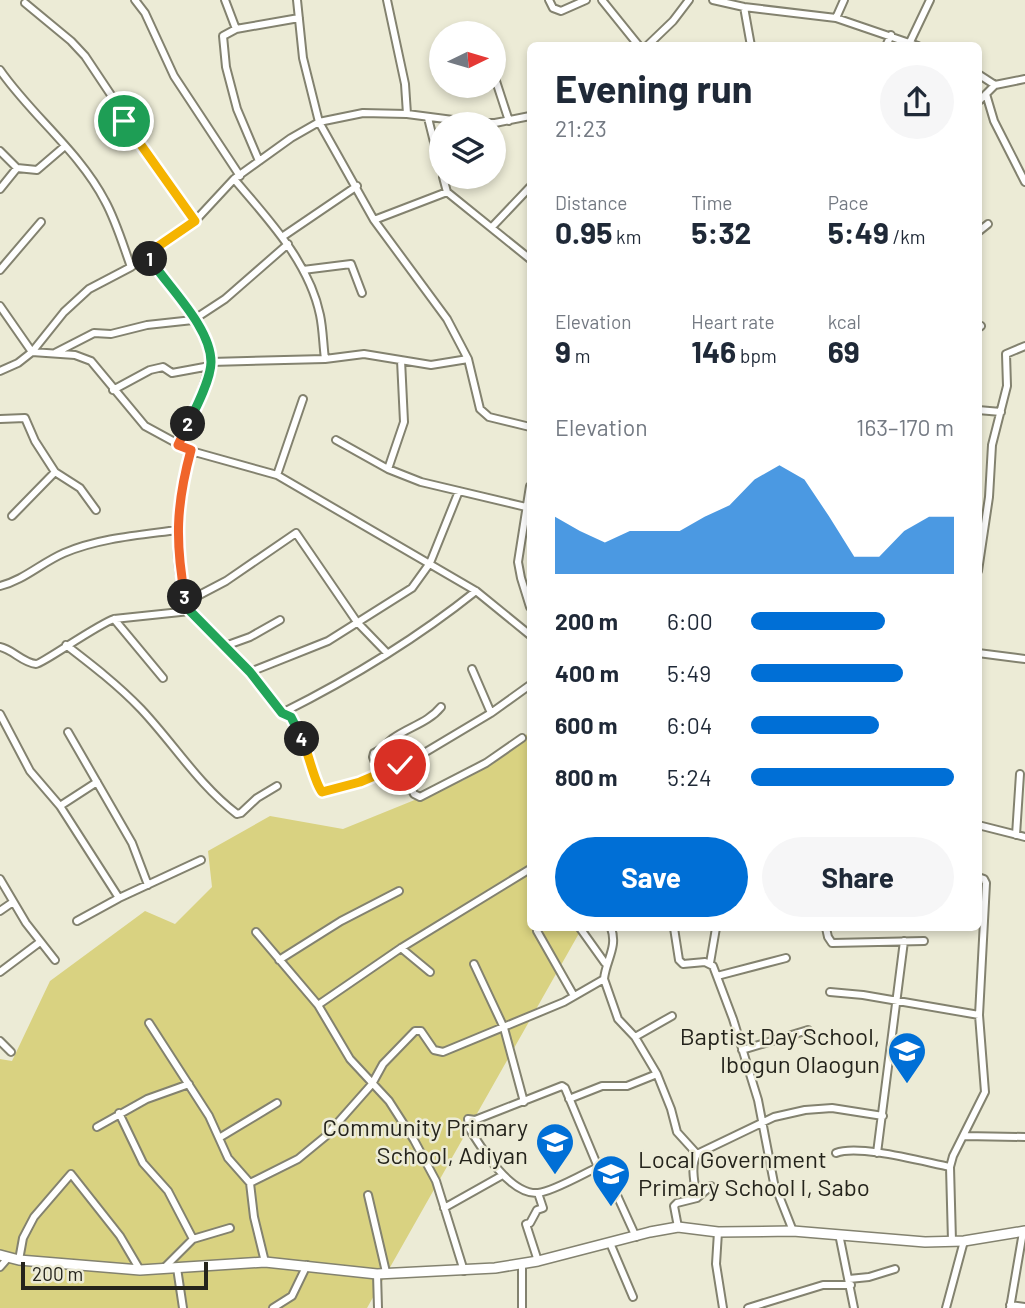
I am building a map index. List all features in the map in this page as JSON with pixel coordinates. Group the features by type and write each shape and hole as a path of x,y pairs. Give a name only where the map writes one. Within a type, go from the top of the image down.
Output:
{"main road":[{"path":"3,1257 140,1270 265,1262 382,1273 464,1271 538,1261 678,1227 718,1232 793,1231 925,1242 964,1241 1024,1231"}],"street":[{"path":"148,0 138,3 174,76 237,178 288,244 303,270 319,311 325,359"},
{"path":"225,0 236,29"},
{"path":"297,0 303,58 319,122 374,220 440,309 468,359 480,410 483,414 527,426"},
{"path":"387,0 405,84 407,114"},
{"path":"549,0 557,11 586,0"},
{"path":"602,0 636,42"},
{"path":"651,42 673,21 689,0"},
{"path":"713,0 744,7 836,18 908,42"},
{"path":"836,18 844,0"},
{"path":"910,42 930,0"},
{"path":"25,3 85,56 131,132 195,221"},
{"path":"744,7 750,42"},
{"path":"259,160 237,109 226,67 223,36 236,29 299,18"},
{"path":"888,42 891,35"},
{"path":"0,69 19,96 65,146 105,199 131,267"},
{"path":"982,77 995,85"},
{"path":"982,98 995,85 1025,79"},
{"path":"986,94 994,121 1025,181"},
{"path":"502,98 509,121"},
{"path":"0,371 33,352 64,312 81,296 99,282 131,267 195,221 237,178 259,160 319,122 363,113 407,114 476,123 527,117"},
{"path":"428,118 429,122"},
{"path":"0,151 17,168 37,170 65,146"},
{"path":"0,188 17,168"},
{"path":"282,237 357,186"},
{"path":"446,189 527,257"},
{"path":"492,227 527,190"},
{"path":"374,220 447,192"},
{"path":"0,270 41,222"},
{"path":"982,229 988,224"},
{"path":"53,354 94,333 111,334 147,325 193,320 225,299 288,244"},
{"path":"147,254 161,276 178,294 206,341 210,364 198,403 178,445"},
{"path":"303,270 351,264 362,293"},
{"path":"0,306 33,352 75,355 91,361 145,426 191,450 277,475 476,591 527,633"},
{"path":"982,544 989,497 992,444 1007,386 1006,354 1025,346"},
{"path":"113,390 150,370 163,367 172,373 210,364 325,359 364,354 431,365 468,359"},
{"path":"388,469 404,422 401,360"},
{"path":"277,475 303,399"},
{"path":"982,410 1001,412"},
{"path":"0,419 20,417 28,422 35,441 55,472 80,488 96,510"},
{"path":"336,440 388,469 421,482 526,507"},
{"path":"191,450 180,490 177,530 179,564 186,602 190,611 250,672 282,713 294,721 322,792 360,782 400,765 491,713 527,687"},
{"path":"12,516 55,472"},
{"path":"250,672 317,646 412,588 430,563 459,491"},
{"path":"527,502 518,562 527,596"},
{"path":"0,586 21,578 63,553 91,544 177,530"},
{"path":"186,602 226,581 296,533 357,622 387,653"},
{"path":"282,713 339,684 476,591"},
{"path":"0,647 36,664 44,662 102,623 114,619 190,611"},
{"path":"114,619 163,678"},
{"path":"225,646 250,637 280,620"},
{"path":"66,645 107,677 141,710 201,782 237,814 277,786"},
{"path":"982,653 1025,657"},
{"path":"472,669 491,713"},
{"path":"379,773 374,753 435,715 442,707"},
{"path":"0,714 30,771 60,806 119,898"},
{"path":"68,732 132,843 148,885"},
{"path":"400,765 414,794 420,797 486,763 522,738"},
{"path":"1016,835 1020,774"},
{"path":"60,806 97,782"},
{"path":"982,826 1025,837"},
{"path":"77,921 201,860"},
{"path":"318,1005 401,948 527,871"},
{"path":"952,1241 950,1167 985,1092 979,1015 986,883 982,878"},
{"path":"0,879 40,942 55,960"},
{"path":"279,960 341,921 398,891"},
{"path":"0,911 13,902"},
{"path":"537,931 574,996"},
{"path":"582,931 605,963"},
{"path":"611,931 614,948 605,963 604,979 618,1019 635,1037 657,1074 677,1132 697,1154"},
{"path":"674,931 682,964 710,963"},
{"path":"715,931 710,963 742,1050 763,1123 774,1183 793,1231"},
{"path":"827,931 832,943 924,942"},
{"path":"256,932 318,1005 350,1059 389,1101 414,1140 436,1181 464,1271"},
{"path":"877,1153 904,941"},
{"path":"0,972 40,942"},
{"path":"401,948 430,972"},
{"path":"717,976 786,958"},
{"path":"474,964 504,1028 524,1102"},
{"path":"250,1183 298,1159 336,1125 372,1084 383,1064 415,1031 421,1031 434,1049 443,1052 504,1028 604,979"},
{"path":"830,992 898,1000 979,1015"},
{"path":"635,1037 672,1016"},
{"path":"149,1023 209,1116 228,1158 250,1183 254,1217 265,1262"},
{"path":"742,1050 808,1030"},
{"path":"0,1041 11,1052"},
{"path":"569,1099 602,1086 627,1086 657,1074"},
{"path":"97,1127 147,1099 189,1084"},
{"path":"598,1167 538,1193 527,1191 501,1176 469,1128 468,1119 475,1120 562,1086 598,1167 610,1180 636,1237"},
{"path":"219,1138 277,1103"},
{"path":"697,1198 694,1158 697,1154 774,1117 821,1108 883,1116"},
{"path":"119,1113 143,1163 168,1191 193,1239"},
{"path":"964,1136 1025,1137"},
{"path":"836,1153 843,1150 877,1153 950,1167"},
{"path":"19,1260 23,1238 34,1217 71,1174 120,1236 140,1270"},
{"path":"444,1208 501,1176"},
{"path":"678,1227 674,1206 697,1198 711,1186"},
{"path":"538,1193 543,1208 537,1210 530,1223 526,1224 538,1261"},
{"path":"368,1195 382,1273 378,1308"},
{"path":"164,1268 193,1239 230,1228"},
{"path":"1024,1231 1010,1306 1025,1307"},
{"path":"718,1232 716,1264 723,1308"},
{"path":"839,1234 854,1308"},
{"path":"946,1308 964,1241"},
{"path":"610,1243 633,1297"},
{"path":"0,1267 3,1257"},
{"path":"522,1264 522,1308"},
{"path":"273,1308 292,1296 307,1265"},
{"path":"177,1268 183,1308"},
{"path":"748,1308 823,1285 850,1282 895,1269"}],"shaded area":[{"path":"527,734 527,931 580,931 367,1308 0,1308 0,1059 12,1061 50,981 145,911 175,924 212,887 208,851 270,816 343,829 464,780"}],"place":[{"name":"Baptist Day School, Ibogun Olaogun","path":"907,1085"},
{"name":"Community Primary School, Adiyan","path":"555,1176"},
{"name":"Local Government Primary School I, Sabo","path":"611,1208"}],"route":[{"path":"124,121 195,221 147,254 161,276 178,294 201,330 211,362 198,403 178,445 191,450 180,490 177,530 179,564 186,602 190,611 250,672 282,713 294,721 322,792 360,782 400,765"}]}
